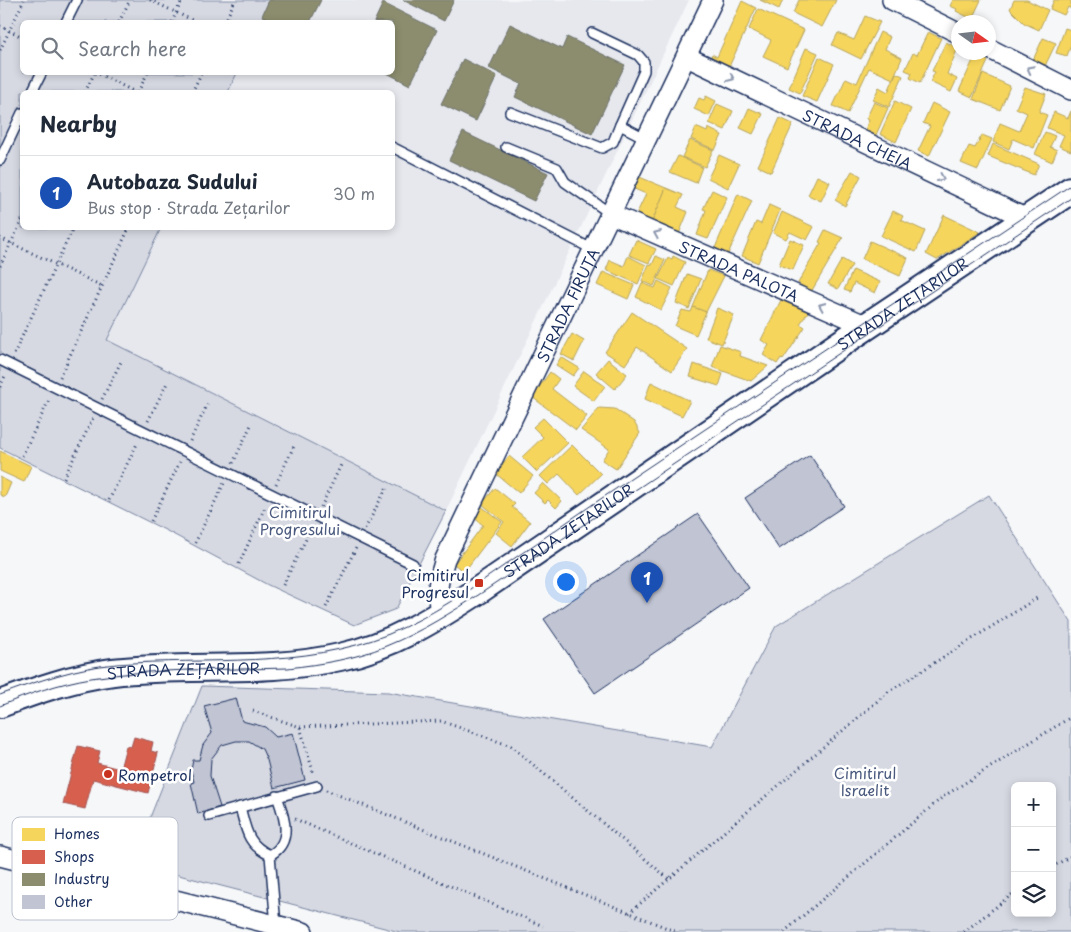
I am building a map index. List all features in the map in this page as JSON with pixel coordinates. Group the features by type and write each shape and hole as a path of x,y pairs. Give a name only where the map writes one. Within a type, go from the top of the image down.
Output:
{"main road":[{"name":"STRADA ZEȚARILOR","path":"0,704 42,688 78,678 113,672 288,665 342,657 382,645 420,627 441,615 866,326 1071,190"}],"street":[{"name":"STRADA FIRUȚA","path":"441,615 437,595 438,581 445,559 713,0"},
{"path":"892,0 951,30"},
{"path":"996,52 1071,90"},
{"name":"STRADA CHEIA","path":"687,57 1027,219"},
{"name":"STRADA PALOTA","path":"611,214 866,326"},
{"path":"178,903 276,929 303,932"}],"lane":[{"path":"67,20 77,0"},
{"path":"510,112 602,148 613,142 644,71 644,62 638,55 592,33"},
{"path":"33,90 40,75"},
{"path":"0,160 20,117"},
{"path":"620,125 647,139"},
{"path":"506,147 558,168 565,182 611,214"},
{"path":"395,149 594,250"},
{"path":"0,360 413,564"},
{"path":"209,816 318,786"},
{"path":"270,855 280,847 285,838 286,825 277,796"},
{"path":"240,807 249,838 255,847 270,855"},
{"path":"270,855 276,929"}],"path":[{"path":"0,50 24,0"},
{"path":"120,20 130,0"},
{"path":"150,0 192,20"},
{"path":"173,20 182,0"},
{"path":"226,20 235,0"},
{"path":"0,26 20,36"},
{"path":"86,90 94,75"},
{"path":"101,75 132,90"},
{"path":"137,90 146,75"},
{"path":"193,90 200,75"},
{"path":"0,266 20,224"},
{"path":"0,386 72,230"},
{"path":"22,456 128,230"},
{"path":"0,238 102,286"},
{"path":"629,913 888,692 1037,598"},
{"path":"253,711 300,727 441,722 511,746 669,879"},
{"path":"784,932 944,796 1071,717"},
{"path":"300,727 318,786 677,932"},
{"path":"283,814 543,926"},
{"path":"1056,865 1071,856"},
{"path":"964,932 1011,895"}],"shaded area":[{"path":"273,0 689,0 446,511 107,340 160,230 395,230 395,90 229,90 236,75 395,75 395,20 263,20"}],"green space":[{"name":"Cimitirul Progresului","path":"0,0 273,0 263,20 20,20 20,75 236,75 229,90 20,90 20,230 160,230 107,340 446,511 396,609 354,625 268,585 167,531 0,448"},
{"name":"Cimitirul Israelit","path":"989,495 1071,622 1071,932 400,932 178,875 178,817 150,817 202,686 388,692 712,747 776,626"}],"building: Homes":[{"path":"760,0 783,0 779,9"},
{"path":"799,0 836,0 822,27 793,13"},
{"path":"953,0 981,0 974,15 964,15 950,6"},
{"path":"1014,0 1027,0 1048,10 1039,30 1024,23 1010,9"},
{"path":"1054,0 1071,0 1071,9 1068,7 1064,15 1050,9"},
{"path":"742,1 756,8 727,71 708,63 712,54 717,57"},
{"path":"758,9 804,30 787,67 763,56 771,40 749,29"},
{"path":"865,16 880,22 861,59 832,45 838,33 854,40"},
{"path":"1065,28 1071,30 1071,45 1067,56 1056,53"},
{"path":"880,32 890,37 885,49 902,58 893,79 869,68 848,113 833,106 846,78 857,83"},
{"path":"928,32 941,38 920,83 910,78 912,73 905,70 913,53 917,55"},
{"path":"1043,38 1056,43 1045,66 1033,60"},
{"path":"946,42 951,44 951,60 953,60 947,74 957,79 951,92 930,82 935,72 932,71"},
{"path":"806,48 818,53 800,93 789,88"},
{"path":"819,57 834,64 817,102 802,96"},
{"path":"973,60 988,61 972,97 959,91"},
{"path":"896,73 903,76 889,107 873,100 879,87 888,92"},
{"path":"983,74 1010,86 1000,110 973,99"},
{"path":"1025,87 1046,94 1039,112 1047,115 1034,148 1013,139 1009,149 993,142 1000,123 1019,131 1027,113 1016,108"},
{"path":"706,96 716,101 709,116 694,109 699,98 704,100"},
{"path":"895,101 911,109 896,142 880,134"},
{"path":"874,102 888,108 876,135 865,130 869,120 866,119"},
{"path":"932,103 950,112 929,156 918,151 930,126 923,123"},
{"path":"717,104 733,111 725,130 709,123"},
{"path":"749,108 763,114 753,134 740,128"},
{"path":"1071,111 1071,151 1059,146 1064,135 1047,128 1054,112 1068,118"},
{"path":"780,118 793,124 771,172 758,166"},
{"path":"696,127 707,132 708,128 722,135 715,150 691,139"},
{"path":"1045,132 1055,136 1050,147 1057,150 1052,162 1035,154"},
{"path":"982,135 992,139 978,170 961,163 969,146 975,148"},
{"path":"690,140 713,150 705,167 682,157"},
{"path":"993,144 1039,164 1034,175 988,156"},
{"path":"719,155 739,164 728,188 708,178"},
{"path":"678,156 702,167 696,183 670,172"},
{"path":"852,171 861,176 845,206 835,200"},
{"path":"637,176 666,188 652,222 636,215 646,194 632,188"},
{"path":"817,176 830,182 821,201 808,195"},
{"path":"666,188 683,195 677,207 688,212 679,234 652,222"},
{"path":"712,190 727,197 708,239 697,235 706,210 703,209"},
{"path":"738,194 752,201 728,254 715,248"},
{"path":"769,205 780,210 758,263 742,256 756,222 761,224"},
{"path":"893,211 903,216 901,220 925,231 916,252 881,236"},
{"path":"782,212 814,227 807,240 790,232 786,239 773,233"},
{"path":"944,215 980,232 937,260 926,254"},
{"path":"825,230 843,238 811,292 798,283 821,243 819,242"},
{"path":"790,239 804,245 793,270 779,265"},
{"path":"636,240 656,249 649,263 629,255"},
{"path":"870,241 908,258 900,276 862,259"},
{"path":"628,256 646,265 638,284 606,270 610,260 624,266"},
{"path":"656,256 665,260 654,286 642,281 649,264 652,265"},
{"path":"673,256 685,262 674,286 658,279 668,258 672,260"},
{"path":"842,259 852,265 838,289 828,284"},
{"path":"708,270 724,276 706,312 693,307"},
{"path":"853,270 880,282 875,293 854,283 850,292 844,290"},
{"path":"603,272 634,285 628,299 597,285"},
{"path":"687,274 701,279 689,309 676,303"},
{"path":"658,281 672,288 661,310 636,297 642,283 655,288"},
{"path":"781,300 808,312 800,324 805,327 783,360 781,358 777,364 763,355 769,345 761,340"},
{"path":"693,307 706,312 696,335 675,326 682,310 691,312"},
{"path":"717,308 734,315 722,344 706,338"},
{"path":"632,312 687,349 672,371 637,347 625,365 605,352"},
{"path":"572,334 584,341 574,361 561,354"},
{"path":"720,345 741,352 740,356 768,366 751,381 712,367"},
{"path":"561,357 579,368 573,376 556,365"},
{"path":"608,359 627,374 615,389 596,373"},
{"path":"694,364 723,374 719,386 690,377"},
{"path":"584,371 605,386 594,401 573,386"},
{"path":"550,372 559,379 552,389 587,416 576,430 532,397"},
{"path":"651,382 690,401 682,416 645,399"},
{"path":"599,408 615,409 634,422 640,433 616,469 602,460 609,449 581,430"},
{"path":"543,418 568,443 537,472 522,457 543,437 533,427"},
{"path":"572,445 601,474 579,495 559,474 548,484 540,476"},
{"path":"0,451 31,466 24,482 0,471"},
{"path":"509,456 533,476 519,493 495,473"},
{"path":"0,477 11,483 5,497 0,495"},
{"path":"543,483 562,501 556,508 548,500 545,503 534,493"},
{"path":"495,488 515,504 512,507 530,522 512,546 496,533 504,522 482,504"},
{"path":"481,506 502,522 464,572 454,564 483,525 473,517"}],"building: Shops":[{"path":"134,737 153,742 151,751 158,753 148,793 93,779 85,809 63,804 78,746 100,751 97,763 120,769 126,746 131,747"}],"building: Industry":[{"path":"269,0 321,0 311,20 271,20 262,16"},
{"path":"403,0 454,0 444,21"},
{"path":"383,3 437,30 410,85 391,75 395,75 395,20 375,20"},
{"path":"510,24 562,49 567,37 625,65 592,134 515,97 521,84 489,68"},
{"path":"463,59 497,76 476,121 441,104"},
{"path":"463,132 548,173 534,201 449,160"}],"building: Other":[{"path":"810,455 844,506 779,549 745,498"},
{"path":"698,514 749,588 595,693 544,619"},
{"path":"236,698 242,721 265,727 276,737 293,733 305,780 274,788 267,760 262,749 249,741 236,741 222,745 211,759 210,776 220,807 198,814 191,783 194,782 191,770 193,760 199,760 203,745 212,733 204,706"}],"tram line":[{"path":"0,695 58,675 87,668 151,662 254,660 289,657 356,645 405,627 466,592 606,495 1071,185"},
{"path":"0,706 44,689 91,678 140,672 288,668 326,663 374,651 412,634 483,592 1071,198"}],"place":[{"name":"Cimitirul Progresul","path":"479,583"},
{"name":"Autobaza Sudului","path":"647,603"},
{"name":"Rompetrol","path":"108,774"}]}
